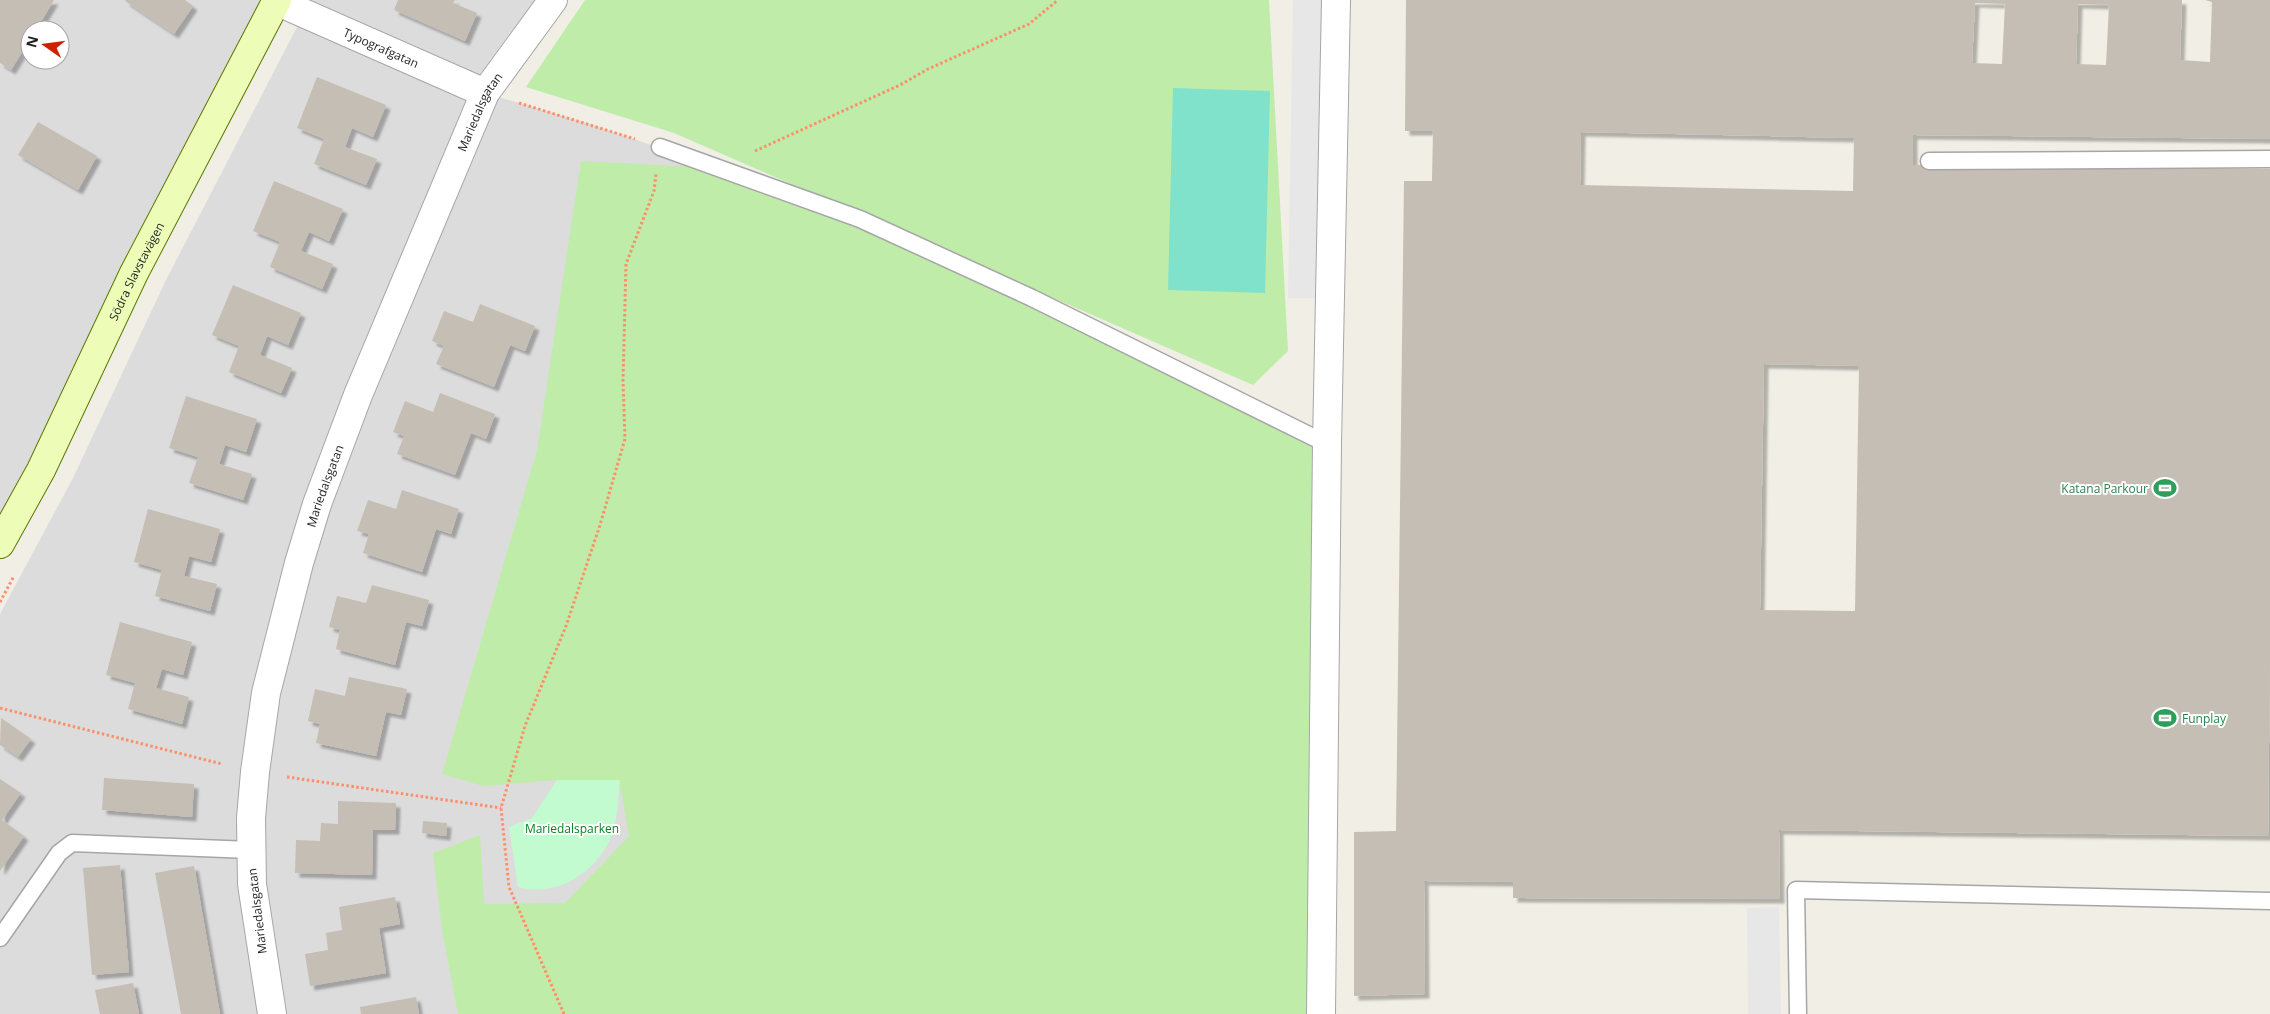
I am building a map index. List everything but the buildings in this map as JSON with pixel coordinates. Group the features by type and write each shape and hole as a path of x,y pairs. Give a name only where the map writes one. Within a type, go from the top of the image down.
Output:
{"street":[{"name":"Mariedalsgatan","path":"272,1014 254,907 251,850 255,772 266,693 299,563 317,504 358,395 485,93 553,0"},
{"path":"1321,1014 1327,444 1336,0"},
{"name":"Typografgatan","path":"276,1 485,93"},
{"name":"Södra Slavstavägen","path":"4,529 41,470 134,273 276,1"}],"lane":[{"path":"660,147 860,219 1032,298 1327,444"},
{"path":"1929,161 2270,159"},
{"path":"0,938 60,853 72,843 251,850"},
{"path":"1798,1014 1796,890 2270,901"}],"path":[{"path":"718,168 900,86 928,69 1029,24 1058,0"},
{"path":"485,93 660,147 654,191 626,264 622,381 625,439 600,525 566,626 525,726 501,808 509,887 564,1014"}],"shaded area":[{"path":"0,0 277,0 0,544"},
{"path":"311,0 553,0 485,93 596,126 718,168 696,1014 0,1014 0,614 73,478 166,280"},
{"path":"1293,0 1322,0 1317,298 1288,298"},
{"path":"1779,907 1781,1014 1748,1014 1747,908"}],"green space":[{"path":"585,0 1269,0 1288,351 1253,385 674,133 526,87"},
{"path":"1173,88 1270,91 1265,293 1168,290"},
{"path":"581,161 718,168 860,219 1327,444 1321,1014 458,1014 442,930 433,853 480,835 484,904 565,903 629,836 619,780 557,780 483,786 442,774 537,450"},
{"name":"Mariedalsparken","path":"557,780 620,780 616,816 611,837 595,862 573,880 560,886 546,889 518,887 509,827 532,818"}],"place":[{"name":"Katana Parkour","path":"2165,488"},
{"name":"Funplay","path":"2165,718"}]}
